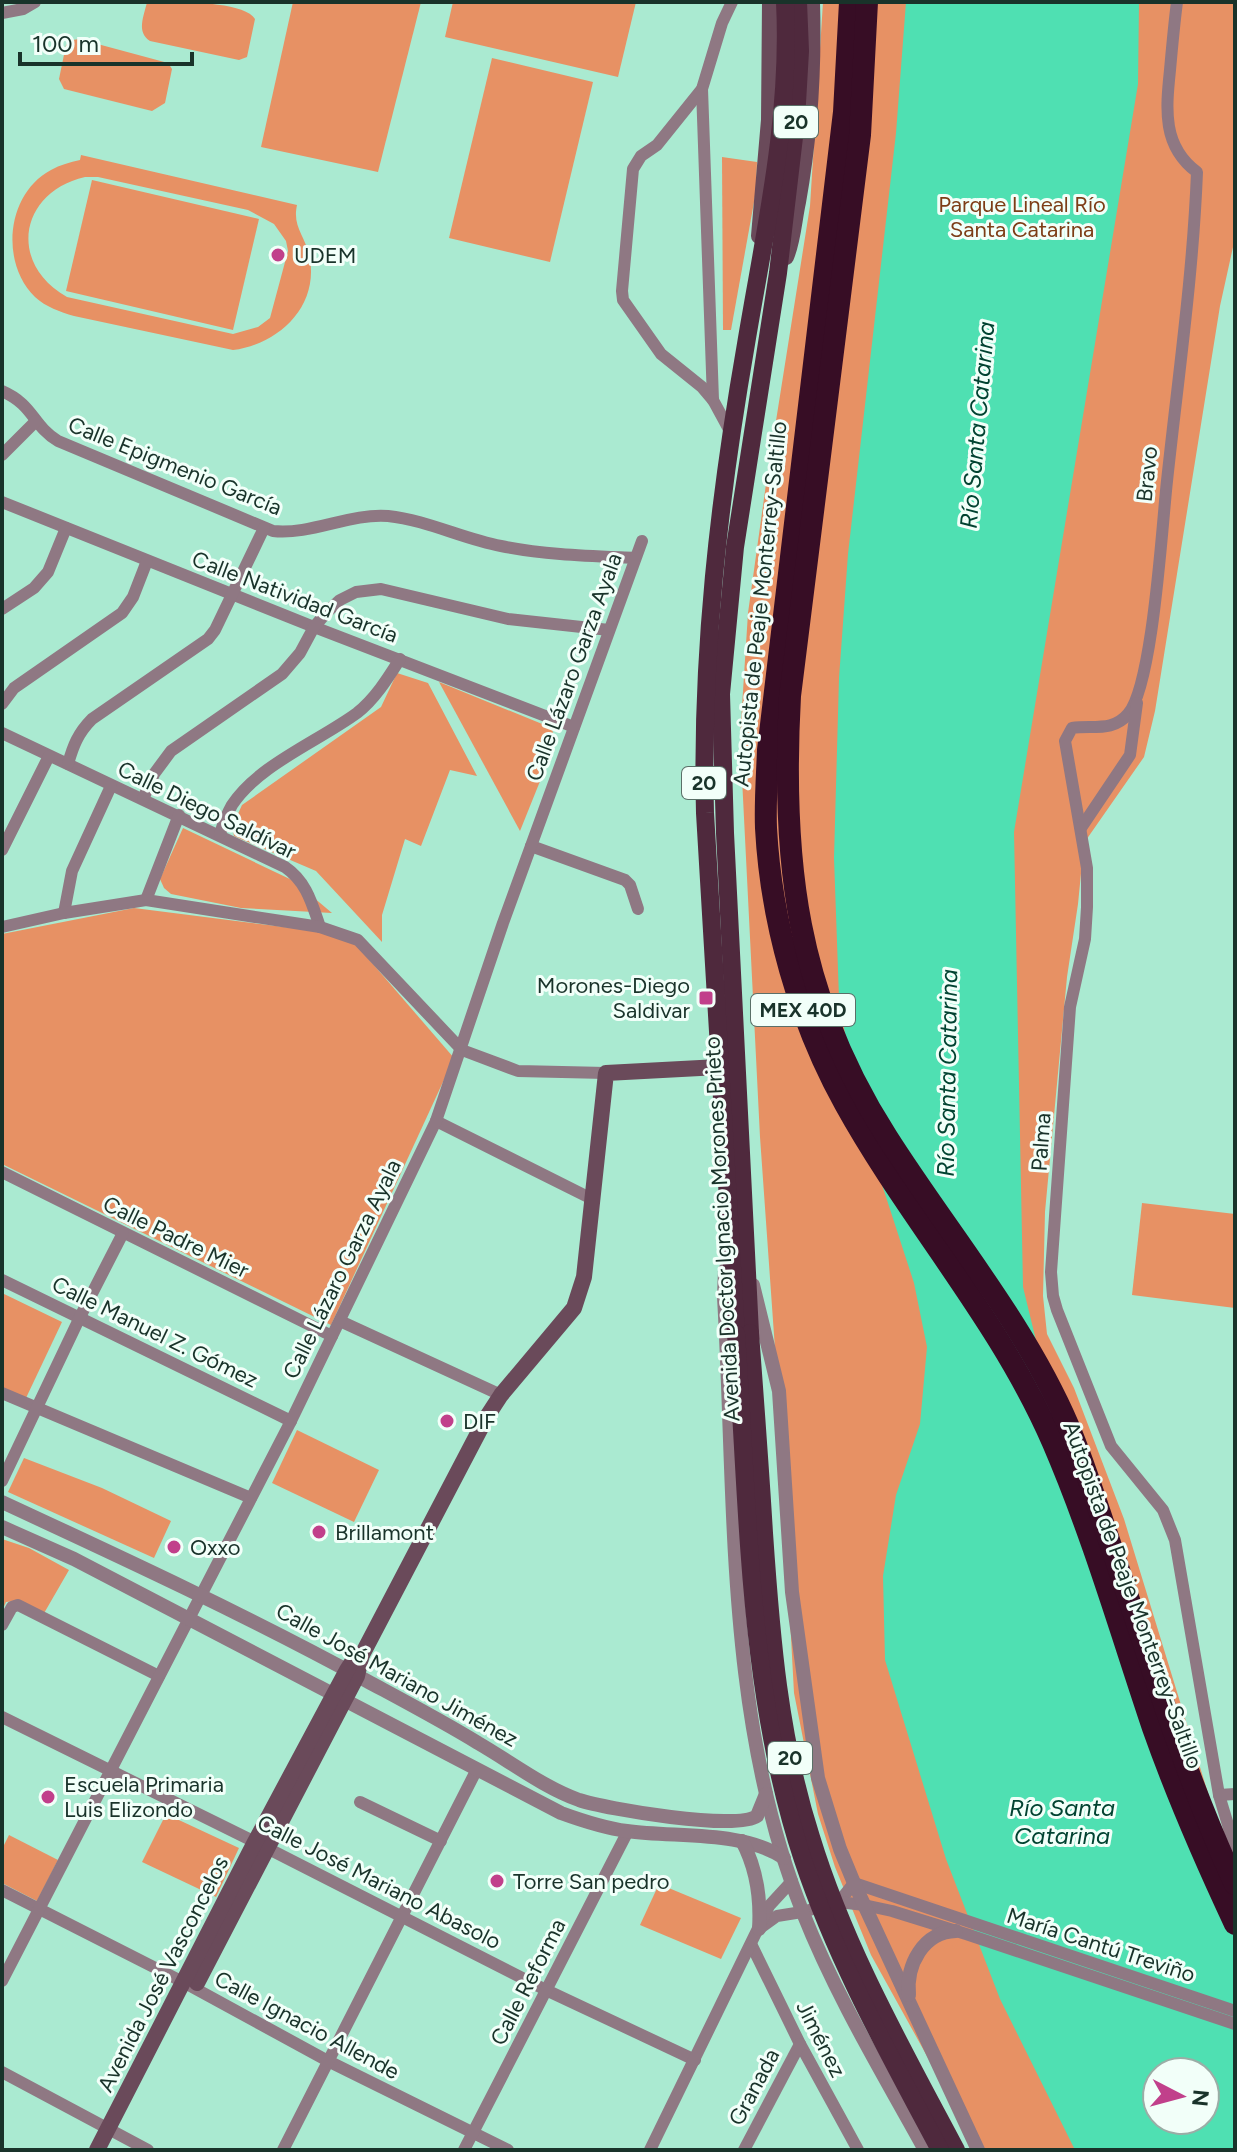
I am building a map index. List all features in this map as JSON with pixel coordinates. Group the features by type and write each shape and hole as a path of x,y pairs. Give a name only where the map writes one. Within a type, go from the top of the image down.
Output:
{"highway":[{"name":"Autopista de Peaje Monterrey-Saltillo","path":"850,2 842,127 768,750 766,829 782,937 804,1015 845,1104 907,1204 1012,1359 1054,1444 1093,1547 1174,1785 1235,1924"},
{"name":"Autopista de Peaje Monterrey-Saltillo","path":"867,2 858,150 790,696 788,837 800,921 822,1007 833,1037 858,1086 886,1135 1027,1345 1070,1428 1196,1792 1235,1884"}],"main road":[{"name":"Avenida Doctor Ignacio Morones Prieto","path":"770,2 770,90 759,215 758,275 732,435 709,614 703,735 730,1246 743,1333 771,1641 795,1780 810,1836 847,1937 956,2150"},
{"name":"Avenida Doctor Ignacio Morones Prieto","path":"778,273 773,238 783,120 785,2"},
{"name":"Avenida Doctor Ignacio Morones Prieto","path":"758,275 773,238 796,120 800,51 798,2"},
{"name":"Avenida Doctor Ignacio Morones Prieto","path":"812,2 813,52 806,154 789,250 778,273 735,547 721,694 746,1260 743,1333 755,1626 763,1691 778,1767 803,1860 835,1944 940,2150"},
{"path":"606,1073 719,1067"},
{"name":"Avenida José Vasconcelos","path":"97,2150 113,2132 339,1699 352,1673 354,1659 363,1653 472,1444 501,1395 574,1308 583,1285 606,1073"},
{"name":"Avenida José Vasconcelos","path":"110,2150 113,2132"}],"street":[{"path":"2,13 23,9 35,2"},
{"path":"713,400 702,89 722,23 732,2"},
{"name":"Bravo","path":"1081,828 1130,755 1152,617 1196,208 1197,172 1185,163 1175,148 1166,114 1177,2"},
{"path":"702,89 657,145 641,156 633,169 622,291 623,300 661,354 713,400 732,435"},
{"name":"Calle Epigmenio García","path":"2,391 25,404 36,421 58,441 264,528 297,532 384,516 402,518 510,548 635,558"},
{"path":"2,455 36,421"},
{"name":"Calle Natividad García","path":"2,502 574,727"},
{"path":"2,609 34,588 48,572 66,528"},
{"path":"68,764 81,729 92,719 208,639 264,528"},
{"name":"Calle Lázaro Garza Ayala","path":"2,1981 291,1421 436,1121 531,846 642,541"},
{"path":"2,704 14,688 122,613 133,597 147,561"},
{"path":"143,799 154,774 171,751 282,674 300,653 314,627 340,600 356,592 381,589 508,619 609,630"},
{"path":"220,834 231,807 240,795 274,767 358,712 383,685 400,659"},
{"path":"1081,828 1064,748 1067,734 1072,728 1110,726 1121,721 1138,696"},
{"name":"Calle Diego Saldívar","path":"2,733 220,834 297,875 305,885 320,927"},
{"path":"2,850 49,756"},
{"path":"64,913 72,871 111,786"},
{"path":"146,900 179,815"},
{"name":"Palma","path":"1081,828 1087,868 1087,907 1085,939 1070,1007 1051,1272 1053,1296 1111,1446 1163,1510 1175,1540 1219,1795"},
{"path":"531,846 625,880 630,885 638,909"},
{"path":"2,927 146,900 320,927 358,940 462,1050 518,1071 606,1073"},
{"path":"436,1121 594,1200"},
{"name":"Calle Padre Mier","path":"2,1172 332,1336"},
{"path":"2,1481 123,1233"},
{"name":"Avenida Doctor Ignacio Morones Prieto","path":"730,1246 724,1297 738,1592 748,1699 767,1790 784,1858 802,1912 830,1976 925,2150"},
{"name":"20","path":"746,1260 779,1391 792,1592 818,1778 836,1838 854,1883 978,2150"},
{"name":"Calle Manuel Z. Gómez","path":"2,1280 291,1421"},
{"path":"340,1321 501,1395"},
{"path":"2,1393 251,1498"},
{"name":"Calle José Mariano Jiménez","path":"2,1502 200,1594 455,1729 538,1780 578,1800 686,1819 746,1822 757,1816 767,1790"},
{"name":"Calle José Mariano Jiménez","path":"2,1527 74,1559 561,1813 592,1824 628,1831 742,1841 771,1849 784,1858"},
{"path":"2,1625 12,1607 18,1605 159,1676"},
{"path":"748,1699 768,1722 785,1725 800,1716 805,1698"},
{"name":"Calle José Mariano Abasolo","path":"2,1717 546,1990 695,2060"},
{"path":"767,1790 774,1774 786,1765 803,1767 818,1778"},
{"path":"283,2150 476,1771"},
{"path":"1235,1794 1219,1795 1235,1848"},
{"path":"360,1802 441,1841"},
{"name":"Calle Reforma","path":"464,2150 628,1831"},
{"path":"742,1841 758,1886 761,1905 759,1929"},
{"path":"667,2150 653,2144 771,1903 792,1881"},
{"path":"839,1902 854,1883 959,1927"},
{"name":"Calle Ignacio Allende","path":"2,1890 328,2061 508,2150"},
{"path":"759,1929 777,1916 839,1902 959,1927"},
{"path":"911,2007 908,1977 918,1952 939,1935 959,1927"},
{"name":"María Cantú Treviño","path":"959,1927 1235,2011"},
{"name":"María Cantú Treviño","path":"959,1927 1235,2024"},
{"path":"830,1976 840,1952 848,1944 869,1937 880,1939"},
{"name":"Jiménez","path":"752,1946 854,2148"},
{"name":"Granada","path":"744,2150 800,2044"},
{"path":"2,2072 148,2150"}],"green space":[{"path":"147,2 206,3 248,13 255,19 247,57 239,60 150,41 142,28"},
{"path":"293,2 421,2 378,172 261,147"},
{"path":"453,2 636,2 618,77 445,37"},
{"name":"Parque Lineal Río Santa Catarina","path":"823,2 1235,2 1235,238 1220,306 1155,711 1144,757 1084,843 1067,977 1045,1212 1043,1296 1047,1334 1074,1388 1124,1519 1211,1803 1235,1857 1235,2150 979,2150 871,1955 835,1867 818,1814 794,1693 760,1137 740,738 748,613 810,206"},
{"path":"79,39 168,63 172,69 165,103 152,111 64,89 59,79 66,45"},
{"path":"492,58 593,82 550,262 449,238"},
{"path":"81,155 297,205 296,220 308,251 311,277 301,308 291,321 265,340 233,350 74,316 44,304 24,283 16,266 13,230 17,212 36,181 54,168 80,160","holes":["85,177 98,177 248,210 274,224 286,241 288,251 270,318 258,327 233,334 67,297 48,283 35,266 29,248 29,230 35,213 46,197 63,185"]},
{"path":"722,157 757,162 756,191 731,330 723,330"},
{"path":"92,180 259,219 233,330 66,291"},
{"path":"397,673 428,683 477,776 450,770 421,846 405,839 382,915 382,942 316,871 234,836 232,827 242,805 381,707"},
{"path":"439,682 552,728 555,744 520,831"},
{"path":"183,828 294,881 332,913 241,908 171,894 160,879"},
{"path":"134,908 348,935 454,1058 331,1325 2,1164 2,934"},
{"path":"1142,1203 1235,1214 1235,1308 1132,1295"},
{"path":"2,1293 62,1322 26,1398 2,1388"},
{"path":"297,1430 379,1470 354,1522 272,1483"},
{"path":"24,1458 102,1488 171,1521 154,1558 8,1492"},
{"path":"2,1539 29,1548 69,1570 43,1615 15,1601 6,1602 2,1611"},
{"path":"166,1814 239,1848 216,1897 142,1862"},
{"path":"9,1835 58,1860 37,1901 2,1883 2,1849"},
{"path":"659,1884 741,1918 721,1959 640,1925"}],"water":[{"name":"Río Santa Catarina","path":"906,2 1139,2 1138,84 1014,832 1023,1287 1081,1525 1235,1933 1235,2150 1075,2150 1000,1999 946,1859 885,1660 883,1576 896,1495 920,1424 927,1347 914,1283 858,1111 839,998 834,858 839,678 848,554 896,133"}],"place":[{"name":"UDEM","path":"278,255"},
{"name":"Morones-Diego Saldivar","path":"706,998"},
{"name":"DIF","path":"447,1421"},
{"name":"Brillamont","path":"319,1532"},
{"name":"Oxxo","path":"174,1547"},
{"name":"Escuela Primaria Luis Elizondo","path":"48,1797"},
{"name":"Torre San pedro","path":"497,1881"}]}
